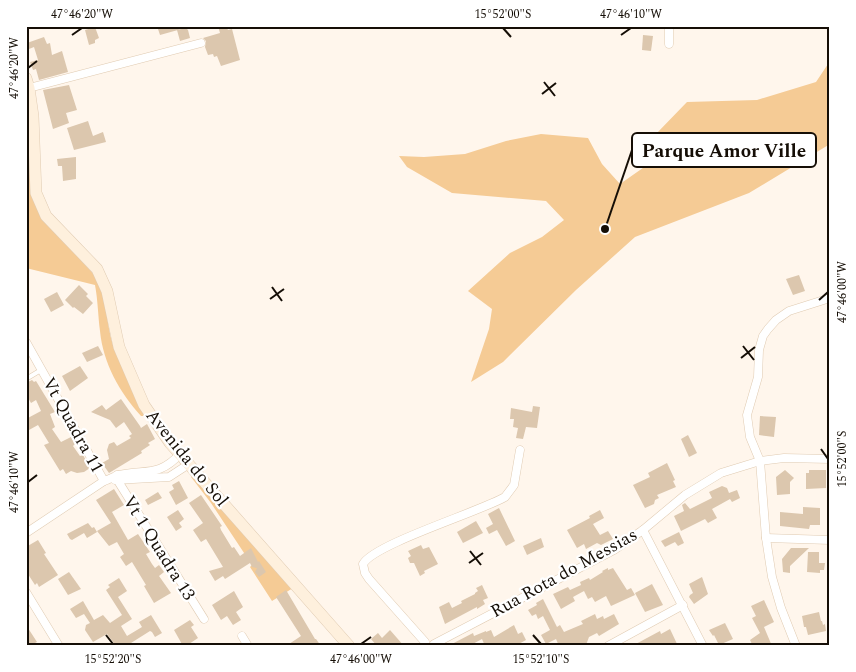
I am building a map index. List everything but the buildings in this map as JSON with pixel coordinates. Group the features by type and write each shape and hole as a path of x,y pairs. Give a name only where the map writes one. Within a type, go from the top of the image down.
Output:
{"street":[{"path":"669,26 669,44"},
{"path":"28,83 200,43"},
{"name":"Avenida do Sol","path":"28,83 33,116 36,193 46,216 97,269 107,291 119,347 144,405 180,454 349,646"},
{"path":"796,646 772,577 766,538 760,461 750,437 747,415 756,384 759,350 763,336 776,320 789,310 830,298"},
{"name":"Vt Quadra 11","path":"26,342 112,479 26,533"},
{"path":"435,645 423,644 369,579 363,564 369,556 400,541 505,497 514,485 520,450"},
{"path":"112,479 162,468 170,464 180,454"},
{"name":"Rua Rota do Messias","path":"435,645 614,550 643,530 666,509 697,487 734,468 760,461 784,458 830,459"},
{"path":"112,479 169,477 189,464"},
{"path":"162,468 169,477"},
{"name":"Vt 1 Quadra 13","path":"112,479 204,619"},
{"path":"643,530 703,646"},
{"path":"766,538 830,540"},
{"path":"26,592 59,646"},
{"path":"608,646 682,605"},
{"path":"333,628 342,646"},
{"path":"242,636 248,646"}],"lane":[{"path":"26,379 42,369"}],"shaded area":[{"path":"830,61 830,144 749,193 635,237 576,290 503,362 471,382 489,329 492,309 468,291 510,253 542,237 564,220 546,201 452,193 407,167 399,156 424,157 465,154 506,141 541,134 588,138 602,164 620,184 650,163 655,135 687,102 757,100 816,82"},
{"path":"26,111 36,198 55,231 97,278 103,294 113,345 145,416 141,416 126,398 109,366 102,343 95,285 26,268"},
{"path":"193,475 293,588 272,601 250,567 252,565 211,503 191,477"}],"place":[{"name":"Parque Amor Ville","path":"605,229"}]}
